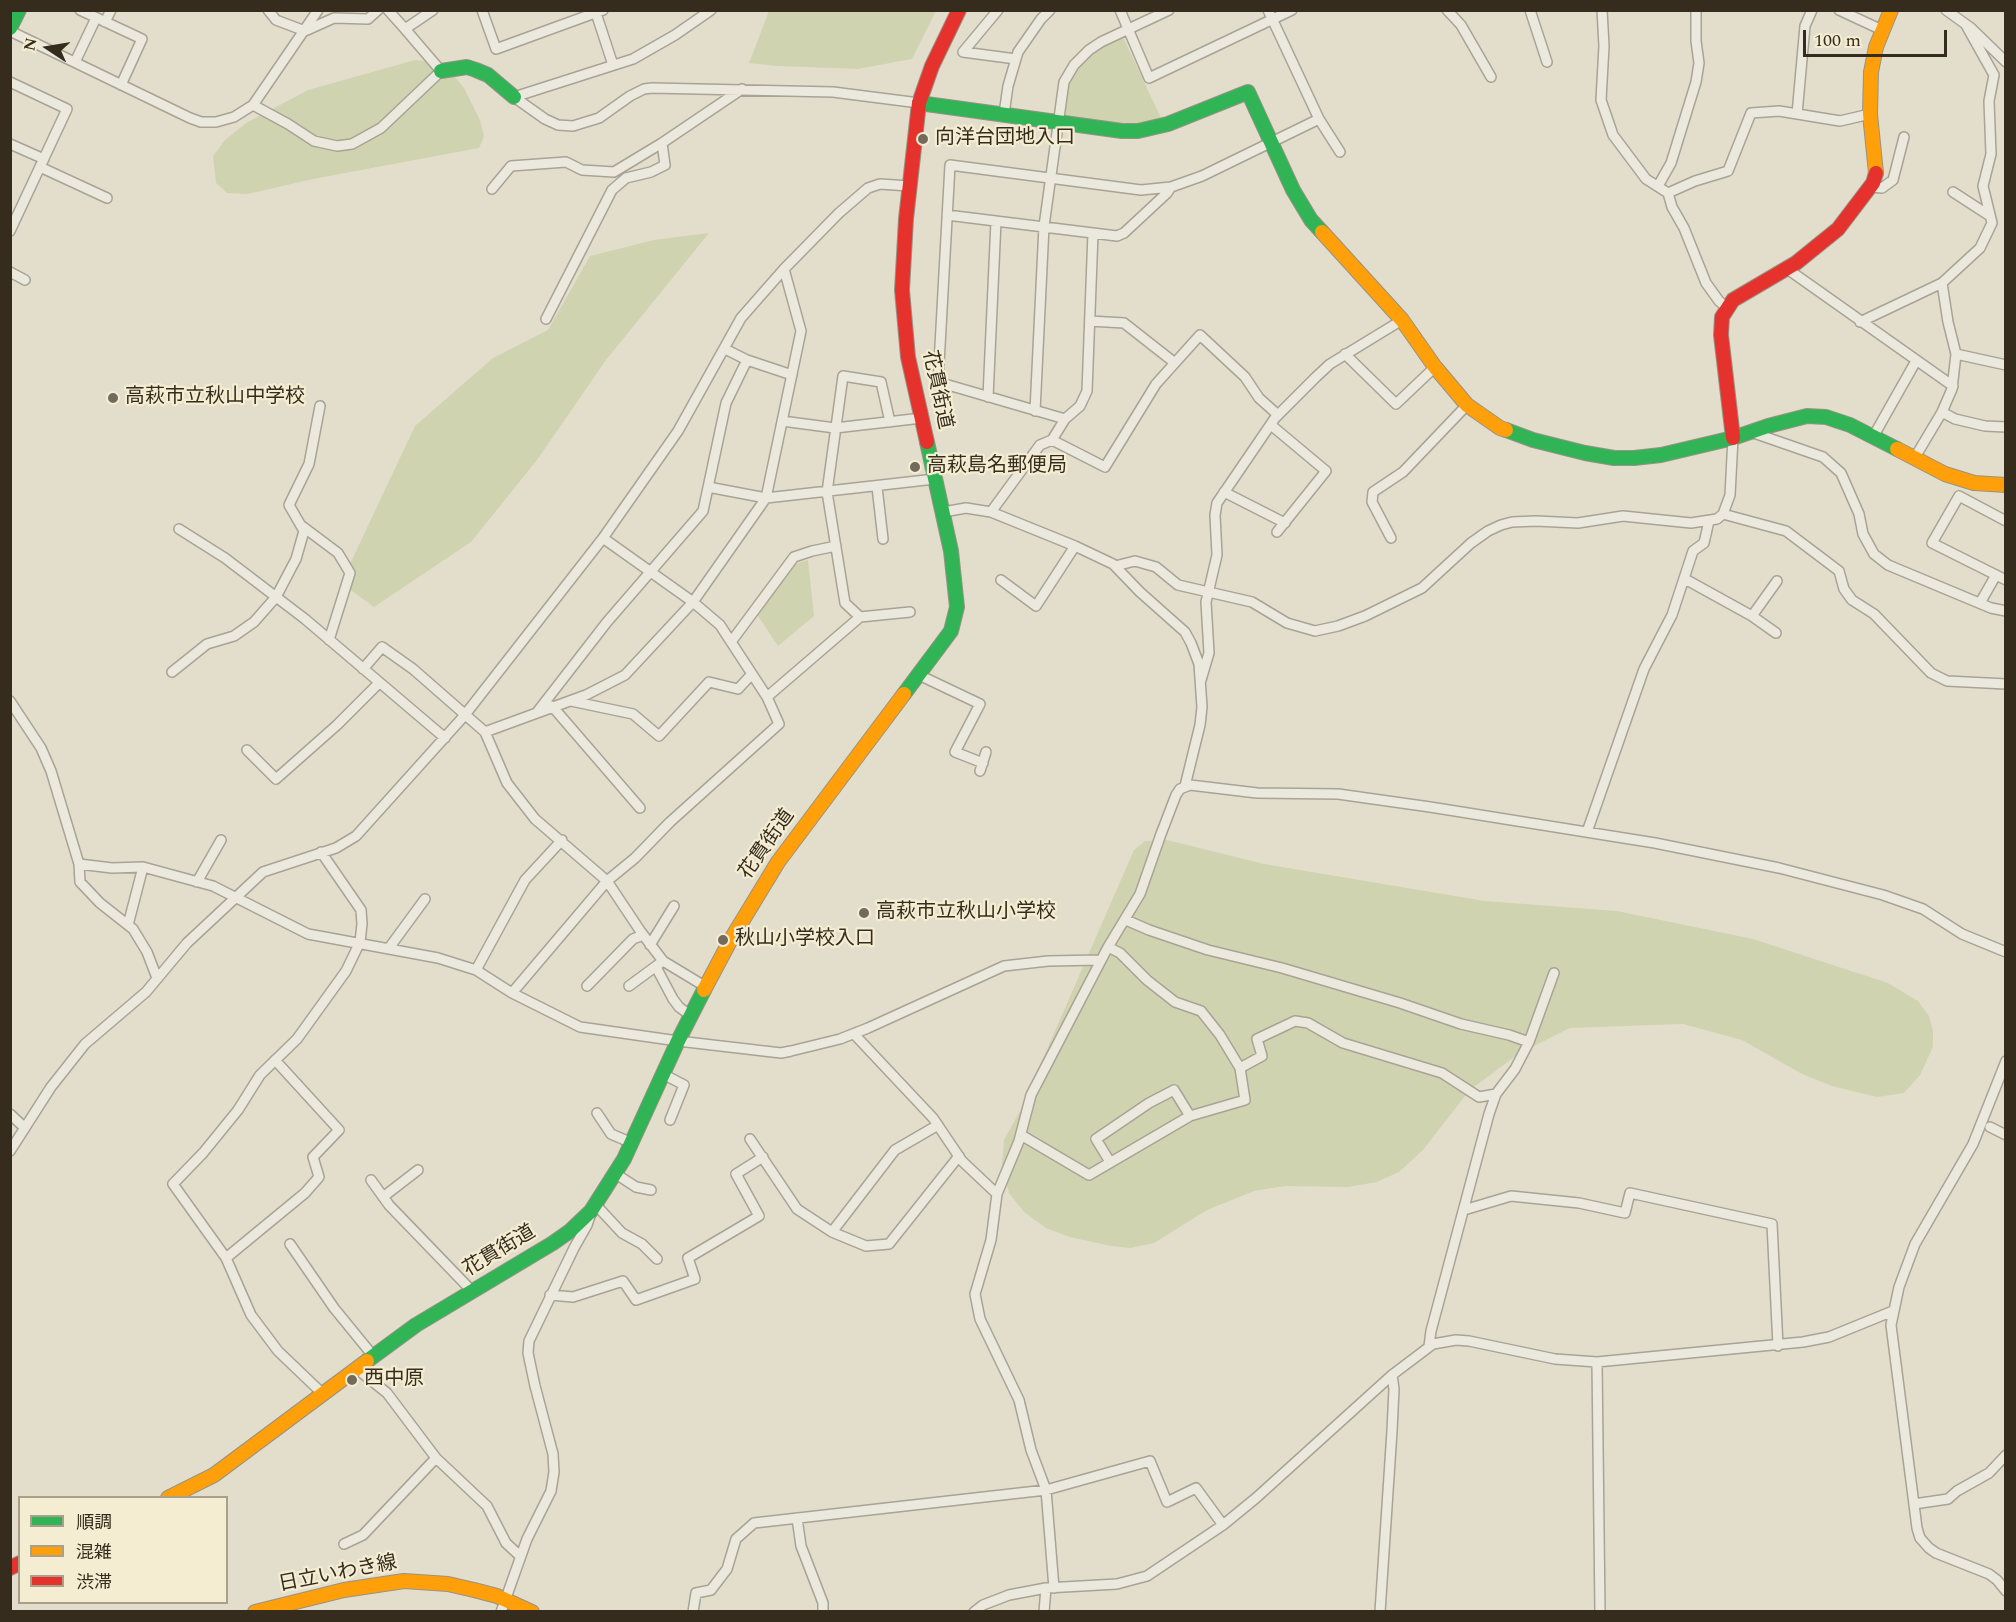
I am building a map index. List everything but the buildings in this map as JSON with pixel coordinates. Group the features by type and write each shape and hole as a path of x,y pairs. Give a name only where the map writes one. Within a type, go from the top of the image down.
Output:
{"main road":[{"path":"10,30 19,10"},
{"name":"花貫街道","path":"170,1496 214,1474 416,1325 553,1243 570,1231 594,1208 616,1174 632,1143 678,1041 706,987 735,933 778,862 951,632 955,619 957,594 955,578 943,512 908,357 904,320 903,260 919,103 932,66 959,10"},
{"path":"1733,438 1721,335 1722,317 1733,300 1749,288 1786,268 1838,229 1871,187 1876,175 1870,114 1871,72 1882,30 1891,10"},
{"path":"441,71 467,67 476,70 488,75 514,97"},
{"path":"919,103 1115,130 1138,131 1168,124 1248,92 1293,190 1311,220 1402,320 1435,367 1467,405 1485,418 1515,434 1585,453 1614,458 1634,458 1733,438 1797,419 1818,416 1842,421 1914,459 1964,481 2006,485"},
{"name":"日立いわき線","path":"255,1611 344,1590 404,1581 448,1584 503,1606 532,1611"}],"street":[{"path":"80,10 142,39 121,85"},
{"path":"75,62 101,20 111,10"},
{"path":"268,10 276,20 305,31 334,18 368,19 378,10"},
{"path":"10,30 201,122 216,122 234,117 253,105 318,10"},
{"path":"253,105 314,141 337,146 352,144 381,128 441,71 388,10"},
{"path":"405,29 433,10"},
{"path":"482,10 496,49 599,12 613,65"},
{"path":"514,97 633,59 675,35 711,10"},
{"path":"998,10 963,52 1016,59"},
{"path":"1004,114 1008,86 1016,59 1028,36 1050,10"},
{"path":"1120,10 1149,78 1270,15 1292,10"},
{"path":"1035,411 1044,226 1065,82 1081,57 1101,42 1169,10"},
{"path":"1448,10 1461,25 1491,77"},
{"path":"1530,10 1547,62"},
{"path":"1602,10 1603,111 1613,135 1646,179 1668,193 1706,283 1727,308"},
{"path":"1658,186 1671,163 1696,82 1699,63 1696,10"},
{"path":"1797,114 1805,26 1812,10"},
{"path":"1839,10 1882,30"},
{"path":"1946,10 2002,50 2006,62"},
{"path":"1270,15 1319,119 1340,153"},
{"path":"1860,322 1942,283 1980,248 1992,223 1983,186 1990,154 1989,101 1994,75 1966,25"},
{"path":"10,82 67,109 10,231"},
{"path":"514,97 545,119 558,125 573,126 599,118 644,89 833,92 919,103"},
{"path":"492,189 511,166 566,162 582,170 614,172 663,143 742,89"},
{"path":"1668,193 1695,181 1728,171 1752,114 1779,111 1840,121 1870,114"},
{"path":"1065,419 938,382 950,165 1141,189 1171,187 1202,176 1319,119"},
{"path":"1871,187 1882,188 1893,180 1904,137"},
{"path":"546,319 612,190 626,178 651,172 665,165 663,143"},
{"path":"10,144 107,198"},
{"path":"10,1151 51,1087 86,1044 146,992 187,942 263,872 336,848 356,836 464,716 603,538 678,431 741,318 784,269 839,213 868,188 880,184 909,186"},
{"path":"947,215 1117,236 1171,187"},
{"path":"1953,192 1990,216"},
{"path":"988,397 996,221"},
{"path":"991,512 1040,445 1052,440 1065,419 1080,406 1086,395 1093,233"},
{"path":"1786,268 1953,386"},
{"path":"484,732 586,695 625,675 693,602 766,498 801,331 784,269"},
{"path":"10,272 25,280"},
{"path":"1914,459 1942,412 1953,386 1956,354 1942,283"},
{"path":"1201,680 1209,652 1206,602 1217,555 1215,509 1224,492 1278,415 1316,377 1345,354 1402,320"},
{"path":"1090,321 1124,323 1175,363"},
{"path":"1052,440 1105,467 1156,384 1200,335 1245,377 1259,398 1278,415"},
{"path":"725,349 747,360 792,375"},
{"path":"1345,354 1396,404 1435,367"},
{"path":"1956,354 2006,365"},
{"path":"538,711 607,622 703,511 726,403 747,360"},
{"path":"1873,437 1916,360"},
{"path":"860,617 845,603 828,492 843,376 881,382 890,422"},
{"path":"1390,538 1372,502 1373,492 1403,472 1467,405"},
{"path":"172,672 207,644 234,636 254,622 276,597 296,559 304,531 289,505 309,464 320,406"},
{"path":"1942,412 1955,419 1985,426 2006,427"},
{"path":"783,421 835,428 922,418"},
{"path":"1271,425 1326,471 1277,532"},
{"path":"1751,432 1822,457 1841,473 1859,514 1863,534 1874,554 1888,565 2006,612"},
{"path":"1115,566 1135,561 1156,567 1178,585 1252,602 1287,623 1315,631 1338,626 1405,598 1422,588 1488,531 1512,522 1578,523 1623,516 1691,523 1717,519 1723,514 1728,501 1733,438"},
{"path":"708,487 766,498 935,479"},
{"path":"877,487 883,539"},
{"path":"1224,492 1285,523"},
{"path":"1980,603 2001,577 1932,543 1959,496 2006,521"},
{"path":"943,512 966,508 991,512 1076,546 1115,566 1185,632 1196,652 1201,680 1200,725 1185,786 1176,795 1144,885 1126,920 1108,947 1035,1086 1021,1135 997,1194 991,1240 975,1294 980,1319 1019,1400 1031,1450 1046,1490 1050,1588 1044,1611"},
{"path":"1723,514 1786,531 1839,571 1844,589 1852,600 1874,614 1930,674 1947,681 2006,684"},
{"path":"1587,832 1644,669 1672,615 1693,551 1704,543 1709,521"},
{"path":"300,525 338,553 350,573 329,640"},
{"path":"179,529 225,558 276,597 445,738"},
{"path":"512,993 607,881 635,858 670,822 779,724 766,697 720,625 693,602 603,538"},
{"path":"731,642 794,557 836,546"},
{"path":"1000,580 1036,606 1076,546"},
{"path":"1685,579 1752,616 1776,633"},
{"path":"1752,616 1777,581"},
{"path":"766,697 860,617 910,612"},
{"path":"363,669 382,647 412,669 484,732 507,783 535,819 607,881 650,945 673,999 691,1016"},
{"path":"569,700 633,714 659,736 709,682 738,689 752,674"},
{"path":"919,675 980,704 955,752 982,767 986,753"},
{"path":"247,750 276,779 380,683"},
{"path":"10,701 41,748 51,771 79,864 80,882 100,903 133,928 147,952 157,978"},
{"path":"552,706 640,808"},
{"path":"1185,786 1257,794 1338,794 1587,832 1779,868 1851,886 1923,909 1962,934 2006,951"},
{"path":"197,882 221,840"},
{"path":"476,970 525,880 562,840"},
{"path":"321,852 361,910 360,942 346,971 297,1039 260,1075 238,1110 203,1153 173,1184 226,1258 251,1315 278,1351 324,1395"},
{"path":"79,864 112,868 143,867 213,886 308,934 438,958 476,970 512,993 580,1027 781,1053 854,1034 1004,966 1048,961 1101,960"},
{"path":"128,925 143,867"},
{"path":"388,948 425,899"},
{"path":"650,945 674,906"},
{"path":"1126,920 1208,950 1282,968 1400,1003 1461,1024 1529,1042"},
{"path":"587,986 633,939 643,935"},
{"path":"1021,1135 1089,1174 1190,1116 1245,1100 1240,1068 1220,1035 1201,1011 1174,1002 1147,980 1120,953 1108,947"},
{"path":"660,964 706,987"},
{"path":"628,986 660,964"},
{"path":"1429,1346 1481,1140 1496,1094 1515,1069 1529,1042 1554,973"},
{"path":"1240,1068 1262,1056 1257,1039 1295,1021 1308,1023 1343,1043 1442,1073 1479,1097 1496,1094"},
{"path":"854,1034 938,1125 958,1156 997,1194"},
{"path":"226,1258 305,1193 319,1176 313,1157 339,1130 275,1060"},
{"path":"2006,1061 1973,1144 1915,1244 1905,1269 1891,1325 1918,1532 1923,1543 1929,1548 2001,1580 2006,1591"},
{"path":"663,1074 684,1085 670,1120"},
{"path":"1110,1162 1096,1139 1149,1103 1174,1090 1190,1116"},
{"path":"597,1113 611,1134 632,1143"},
{"path":"10,1114 25,1128"},
{"path":"832,1232 895,1150 938,1125"},
{"path":"1990,1127 2006,1135"},
{"path":"750,1138 797,1209 832,1232 866,1246 889,1244 958,1156"},
{"path":"550,1295 573,1297 623,1281 636,1300 695,1279 688,1258 759,1216 736,1174 763,1156"},
{"path":"383,1197 418,1170"},
{"path":"616,1174 636,1187 651,1190"},
{"path":"370,1180 383,1197 472,1291"},
{"path":"1464,1210 1512,1196 1579,1203 1624,1213 1630,1193 1772,1224 1778,1346"},
{"path":"503,1606 527,1539 551,1491 555,1473 553,1454 528,1353 533,1331 594,1208 621,1233 642,1244 657,1259"},
{"path":"290,1244 334,1308 374,1357"},
{"path":"974,1611 1009,1595 1050,1588 1133,1581 1147,1576 1223,1526 1392,1375 1429,1346 1444,1341 1469,1341 1555,1359 1598,1362 1778,1346 1829,1337 1893,1311"},
{"path":"1598,1362 1600,1611"},
{"path":"357,1369 387,1393 436,1458 487,1506 506,1543 520,1556"},
{"path":"1380,1611 1392,1431 1394,1389 1392,1375"},
{"path":"1914,1504 1948,1499 1957,1491 1989,1473 2006,1455"},
{"path":"344,1544 363,1535 436,1458"},
{"path":"693,1611 696,1593 711,1590 727,1569 736,1539 754,1523 1046,1490 1150,1461 1167,1502 1196,1488 1223,1526"},
{"path":"797,1518 801,1546 824,1611"}],"green space":[{"path":"769,10 936,11 912,59 858,69 749,63"},
{"path":"1121,33 1161,118 1152,128 1058,121 1065,80 1074,65"},
{"path":"415,60 445,65 464,88 480,120 484,137 479,148 313,179 248,194 227,193 216,183 213,156 225,140 246,123 308,90"},
{"path":"709,233 606,360 537,460 471,542 374,607 341,583 415,426 493,358 548,330 590,256 654,240"},
{"path":"808,560 814,616 778,646 758,616 792,565"},
{"path":"1167,840 1264,864 1485,901 1617,911 1753,939 1888,983 1918,1001 1929,1016 1933,1031 1933,1047 1920,1075 1904,1093 1877,1097 1832,1086 1802,1074 1742,1040 1683,1024 1570,1028 1518,1054 1469,1091 1423,1150 1399,1172 1377,1182 1348,1187 1285,1186 1254,1191 1207,1210 1154,1243 1130,1248 1070,1237 1046,1228 1024,1212 1009,1193 1002,1164 1004,1140 1020,1111 1134,850 1145,841"}],"traffic: fast":[{"path":"10,28 19,10"},
{"path":"441,71 467,67 476,70 488,75 514,97"},
{"path":"919,103 1122,131 1138,131 1168,124 1248,92 1293,190 1311,220 1322,232"},
{"path":"1506,430 1533,440 1585,453 1614,458 1634,458 1661,455 1733,438 1807,416 1826,417 1850,425 1897,449"},
{"path":"904,694 951,631 957,607 951,551 927,442"},
{"path":"367,1361 416,1325 553,1243 591,1211 624,1159 704,990"}],"traffic: slow":[{"path":"1876,173 1870,114 1871,72 1876,47 1891,10"},
{"path":"1322,232 1402,320 1435,367 1467,405 1506,430"},
{"path":"1897,449 1945,474 1974,483 2006,485"},
{"path":"704,990 730,941 778,862 904,694"},
{"path":"172,1496 214,1475 367,1361"},
{"path":"255,1612 344,1590 404,1581 448,1584 474,1590 497,1596 532,1612"}],"traffic: jam":[{"path":"927,442 908,357 902,290 906,219 919,103 932,66 959,10"},
{"path":"1733,438 1721,335 1722,317 1733,300 1796,263 1838,229 1873,183 1876,173"},
{"path":"10,1568 18,1564"}],"place":[{"name":"向洋台団地入口","path":"923,139"},
{"name":"高萩市立秋山中学校","path":"113,398"},
{"name":"高萩島名郵便局","path":"915,467"},
{"name":"高萩市立秋山小学校","path":"864,913"},
{"name":"秋山小学校入口","path":"723,940"},
{"name":"西中原","path":"352,1380"}]}
